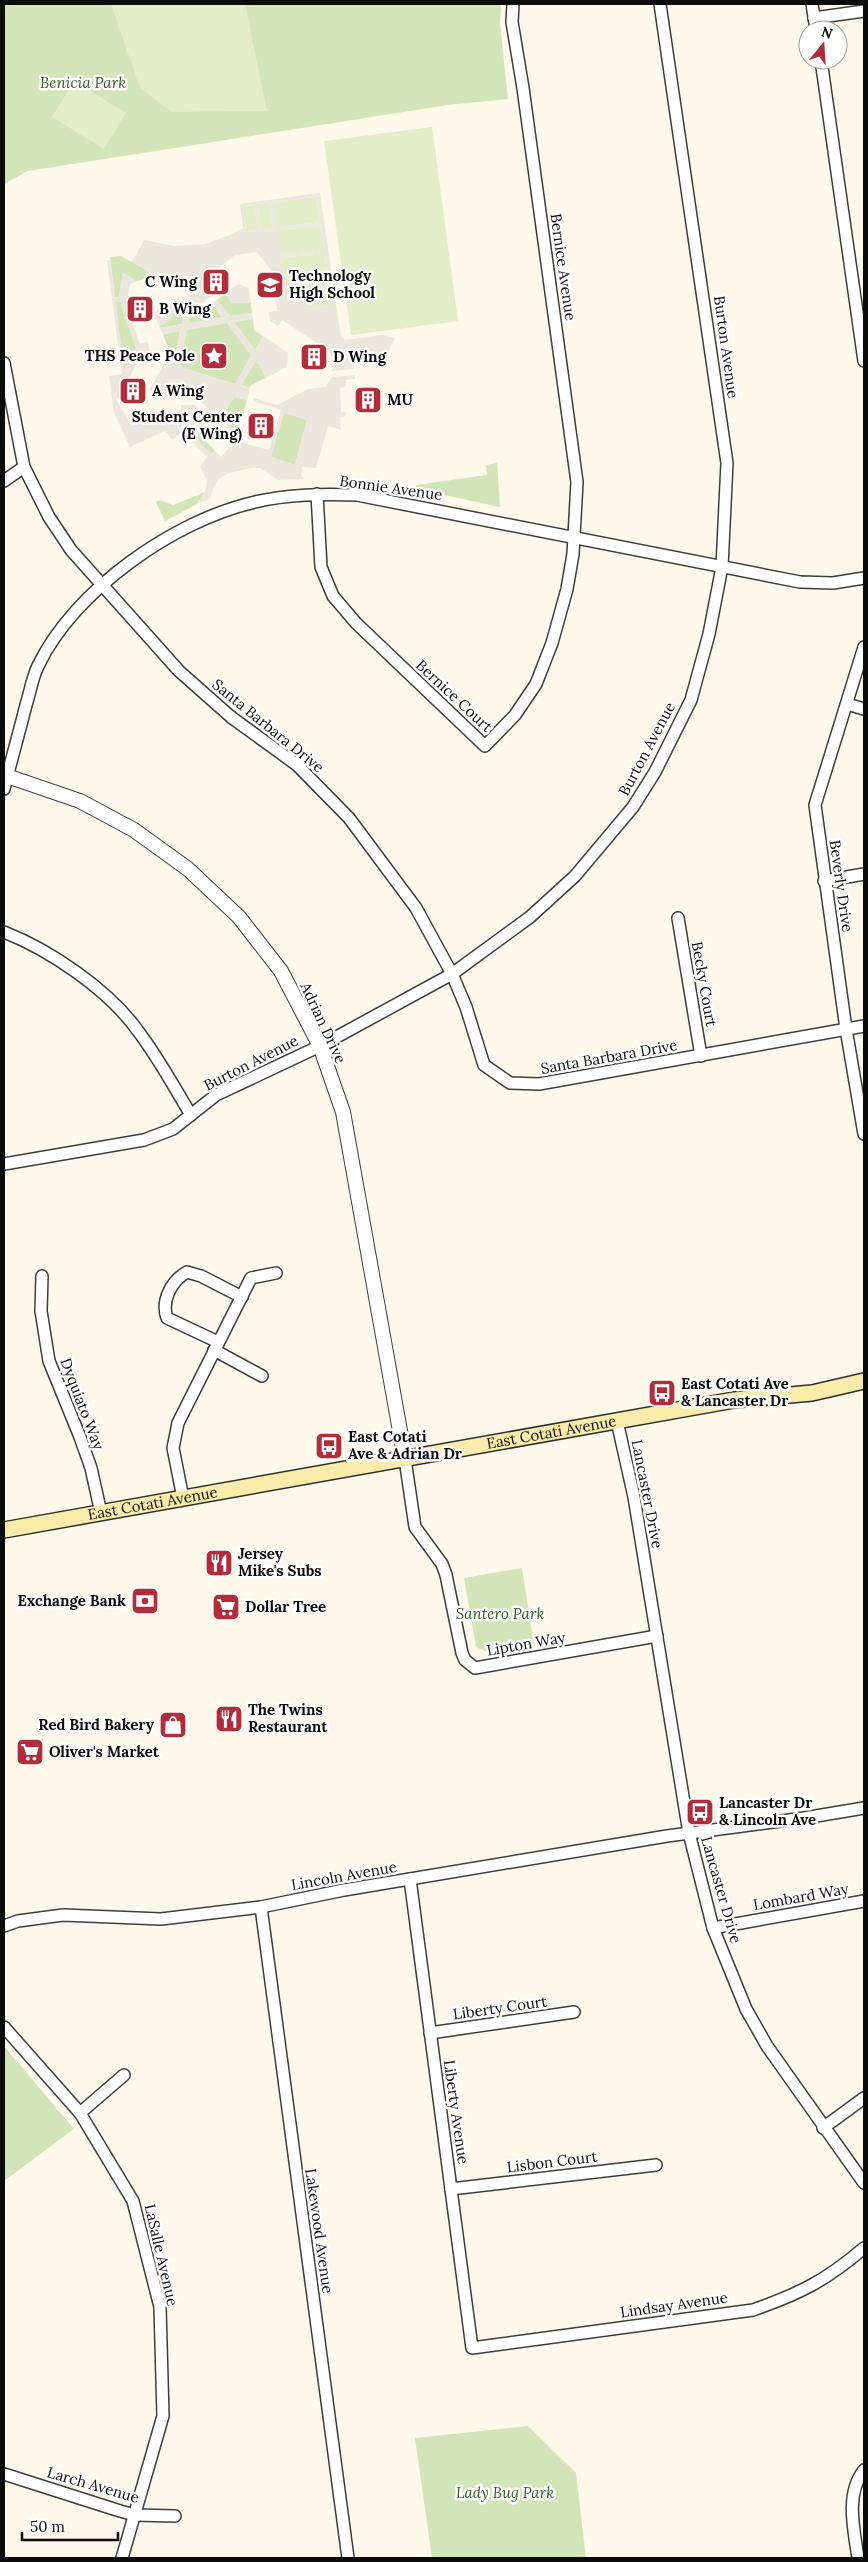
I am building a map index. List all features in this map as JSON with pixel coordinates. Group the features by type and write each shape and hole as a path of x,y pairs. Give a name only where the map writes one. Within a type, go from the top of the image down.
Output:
{"main road":[{"name":"East Cotati Avenue","path":"4,1530 734,1400 812,1392 864,1380"}],"street":[{"name":"Bernice Avenue","path":"513,4 512,22 523,88 577,482 575,536"},
{"name":"Burton Avenue","path":"4,1164 144,1140 173,1129 216,1095 320,1046 452,974 543,905 575,876 633,808 655,772 691,700 709,634 722,567 728,463 660,4"},
{"path":"812,4 814,18 864,11"},
{"path":"822,70 864,361"},
{"name":"Santa Barbara Drive","path":"4,363 24,466 49,518 71,550 179,671 231,717 297,765 348,818 416,908 452,974 466,1007 484,1065 510,1084 539,1084 864,1026"},
{"path":"4,481 24,466"},
{"name":"Bernice Court","path":"317,494 321,567 333,596 356,623 485,746 515,715 536,684 552,643 567,589 575,536"},
{"name":"Bonnie Avenue","path":"4,790 5,775 37,667 52,639 70,616 102,585 166,538 195,523 254,502 283,496 317,494 357,495 397,501 800,582 833,583 864,578"},
{"name":"Beverly Drive","path":"864,647 815,805 824,881 846,1029 864,1134"},
{"path":"847,704 864,709"},
{"name":"Adrian Drive","path":"5,775 80,801 134,830 188,869 239,917 281,971 320,1046 343,1112 405,1459"},
{"path":"824,881 864,874"},
{"name":"Becky Court","path":"678,918 701,1056"},
{"path":"4,932 39,948 94,985 138,1029 191,1115"},
{"path":"242,1297 201,1276 187,1272 180,1276 166,1296 163,1308 167,1318 216,1346 262,1376"},
{"path":"183,1498 173,1448 173,1436 181,1416 251,1278 276,1273"},
{"name":"Dyquiato Way","path":"42,1276 41,1311 49,1361 91,1468 101,1513"},
{"name":"Lancaster Drive","path":"617,1421 634,1497 689,1833 713,1928 746,2009 766,2046 864,2183"},
{"name":"Lipton Way","path":"405,1459 415,1527 442,1564 462,1652 465,1660 475,1668 657,1636"},
{"name":"Lincoln Avenue","path":"4,1926 18,1921 63,1915 161,1918 261,1907 689,1833 864,1808"},
{"name":"Liberty Avenue","path":"410,1880 472,2348"},
{"name":"Lombard Way","path":"713,1928 864,1901"},
{"name":"Lakewood Avenue","path":"261,1907 348,2558"},
{"name":"Liberty Court","path":"430,2033 574,2012"},
{"name":"LaSalle Avenue","path":"4,2027 80,2113 133,2201 160,2307 163,2416 122,2558"},
{"path":"80,2113 124,2075"},
{"path":"823,2128 864,2098"},
{"name":"Lisbon Court","path":"451,2189 656,2165"},
{"name":"Lindsay Avenue","path":"472,2348 753,2310 794,2296 833,2274 864,2248"},
{"path":"858,2558 852,2514 854,2490 864,2470"},
{"name":"Larch Avenue","path":"4,2474 135,2515 175,2516"}],"green space":[{"name":"Benicia Park","path":"4,4 501,4 500,23 508,99 448,105 28,171 4,184"},
{"path":"111,4 245,4 267,111 172,112 140,88"},
{"path":"74,81 126,113 104,149 52,117"},
{"path":"432,127 458,321 351,335 324,141"},
{"path":"316,197 320,222 277,227 273,202"},
{"path":"269,203 273,229 261,231 258,204"},
{"path":"255,205 258,230 246,232 243,206"},
{"path":"320,225 325,250 281,255 277,230"},
{"path":"324,253 328,278 285,283 281,258"},
{"path":"121,256 148,271 150,277 137,281 123,273 119,298 115,297 110,257"},
{"path":"329,280 332,305 310,308 307,283"},
{"path":"225,294 233,303 251,303 252,313 230,316 217,300"},
{"path":"115,301 122,302 121,306 136,348 124,371"},
{"path":"212,303 223,317 188,324 191,307 204,309"},
{"path":"176,305 184,306 182,324 160,328 159,326 173,315"},
{"path":"253,319 254,330 263,336 255,350 234,322"},
{"path":"227,323 252,356 235,384 180,367 186,330"},
{"path":"180,331 175,360 167,358 170,353 163,334"},
{"path":"255,362 259,364 266,378 251,385 250,388 241,385"},
{"path":"234,397 247,400 237,435 222,416"},
{"path":"284,412 307,420 295,465 271,457"},
{"path":"192,426 215,451 211,454 188,430"},
{"path":"497,463 500,507 416,489 416,485 487,475 486,465"},
{"path":"205,492 197,504 165,521 156,502 159,500 173,505"},
{"name":"Santero Park","path":"522,1568 534,1644 487,1652 476,1647 464,1578"},
{"path":"4,2046 74,2129 4,2181"},
{"name":"Lady Bug Park","path":"528,2426 576,2473 586,2558 432,2558 415,2438"}],"shaded area":[{"path":"320,193 341,337 345,340 382,335 395,338 388,353 384,352 381,357 354,359 354,369 331,371 335,364 327,346 320,349 317,343 282,320 278,326 270,321 269,312 277,311 271,270 257,252 235,255 202,281 213,295 202,303 189,301 192,283 150,277 148,271 132,262 144,240 174,246 205,244 230,235 243,228 240,204","holes":["316,197 320,222 277,227 274,202","269,203 273,229 261,231 258,205","255,205 258,230 246,232 243,206","320,225 324,250 281,255 278,230","324,253 328,278 285,283 281,258","328,281 332,305 310,308 307,283"]},
{"path":"110,259 115,297 119,297 123,273 137,281 130,284 126,306 140,344 147,342 150,351 146,358 140,356 121,396 116,399 132,426 137,422 142,425 182,423 181,405 195,405 204,414 189,430 211,454 215,451 221,457 236,441 269,450 281,410 253,401 254,398 277,405 308,389 325,387 332,377 355,375 355,379 346,380 346,387 340,388 341,412 346,412 346,416 340,417 341,430 328,426 316,468 302,467 301,475 305,479 278,480 260,468 229,473 220,478 214,486 210,499 197,504 205,492 207,481 200,466 207,457 182,432 172,440 165,431 130,447 114,413 109,376 122,374 107,261","holes":["116,301 122,302 121,306 136,348 124,370","284,413 307,420 295,465 271,457"]},
{"path":"238,284 249,288 251,303 233,303 225,294"},
{"path":"217,300 230,316 252,313 253,319 234,322 255,350 263,336 288,353 287,367 266,378 259,364 255,362 241,385 250,388 247,400 234,397 222,416 237,435 198,399 157,399 150,389 167,358 175,360 180,331 163,334 160,328 182,324 184,306 191,307 188,323 222,318 212,303","holes":["227,323 251,355 235,384 180,367 187,330"]},
{"path":"163,303 176,305 176,310 171,320 159,326 155,313"}],"place":[{"name":"C Wing","path":"216,282"},
{"name":"Technology High School","path":"270,285"},
{"name":"B Wing","path":"140,309"},
{"name":"THS Peace Pole","path":"214,356"},
{"name":"D Wing","path":"314,357"},
{"name":"A Wing","path":"133,391"},
{"name":"MU","path":"368,400"},
{"name":"Student Center (E Wing)","path":"261,426"},
{"name":"East Cotati Ave & Lancaster Dr","path":"662,1393"},
{"name":"East Cotati Ave & Adrian Dr","path":"329,1446"},
{"name":"Jersey Mike's Subs","path":"219,1563"},
{"name":"Exchange Bank","path":"145,1601"},
{"name":"Dollar Tree","path":"226,1607"},
{"name":"The Twins Restaurant","path":"229,1719"},
{"name":"Red Bird Bakery","path":"173,1725"},
{"name":"Oliver's Market","path":"30,1752"},
{"name":"Lancaster Dr & Lincoln Ave","path":"700,1812"}]}
